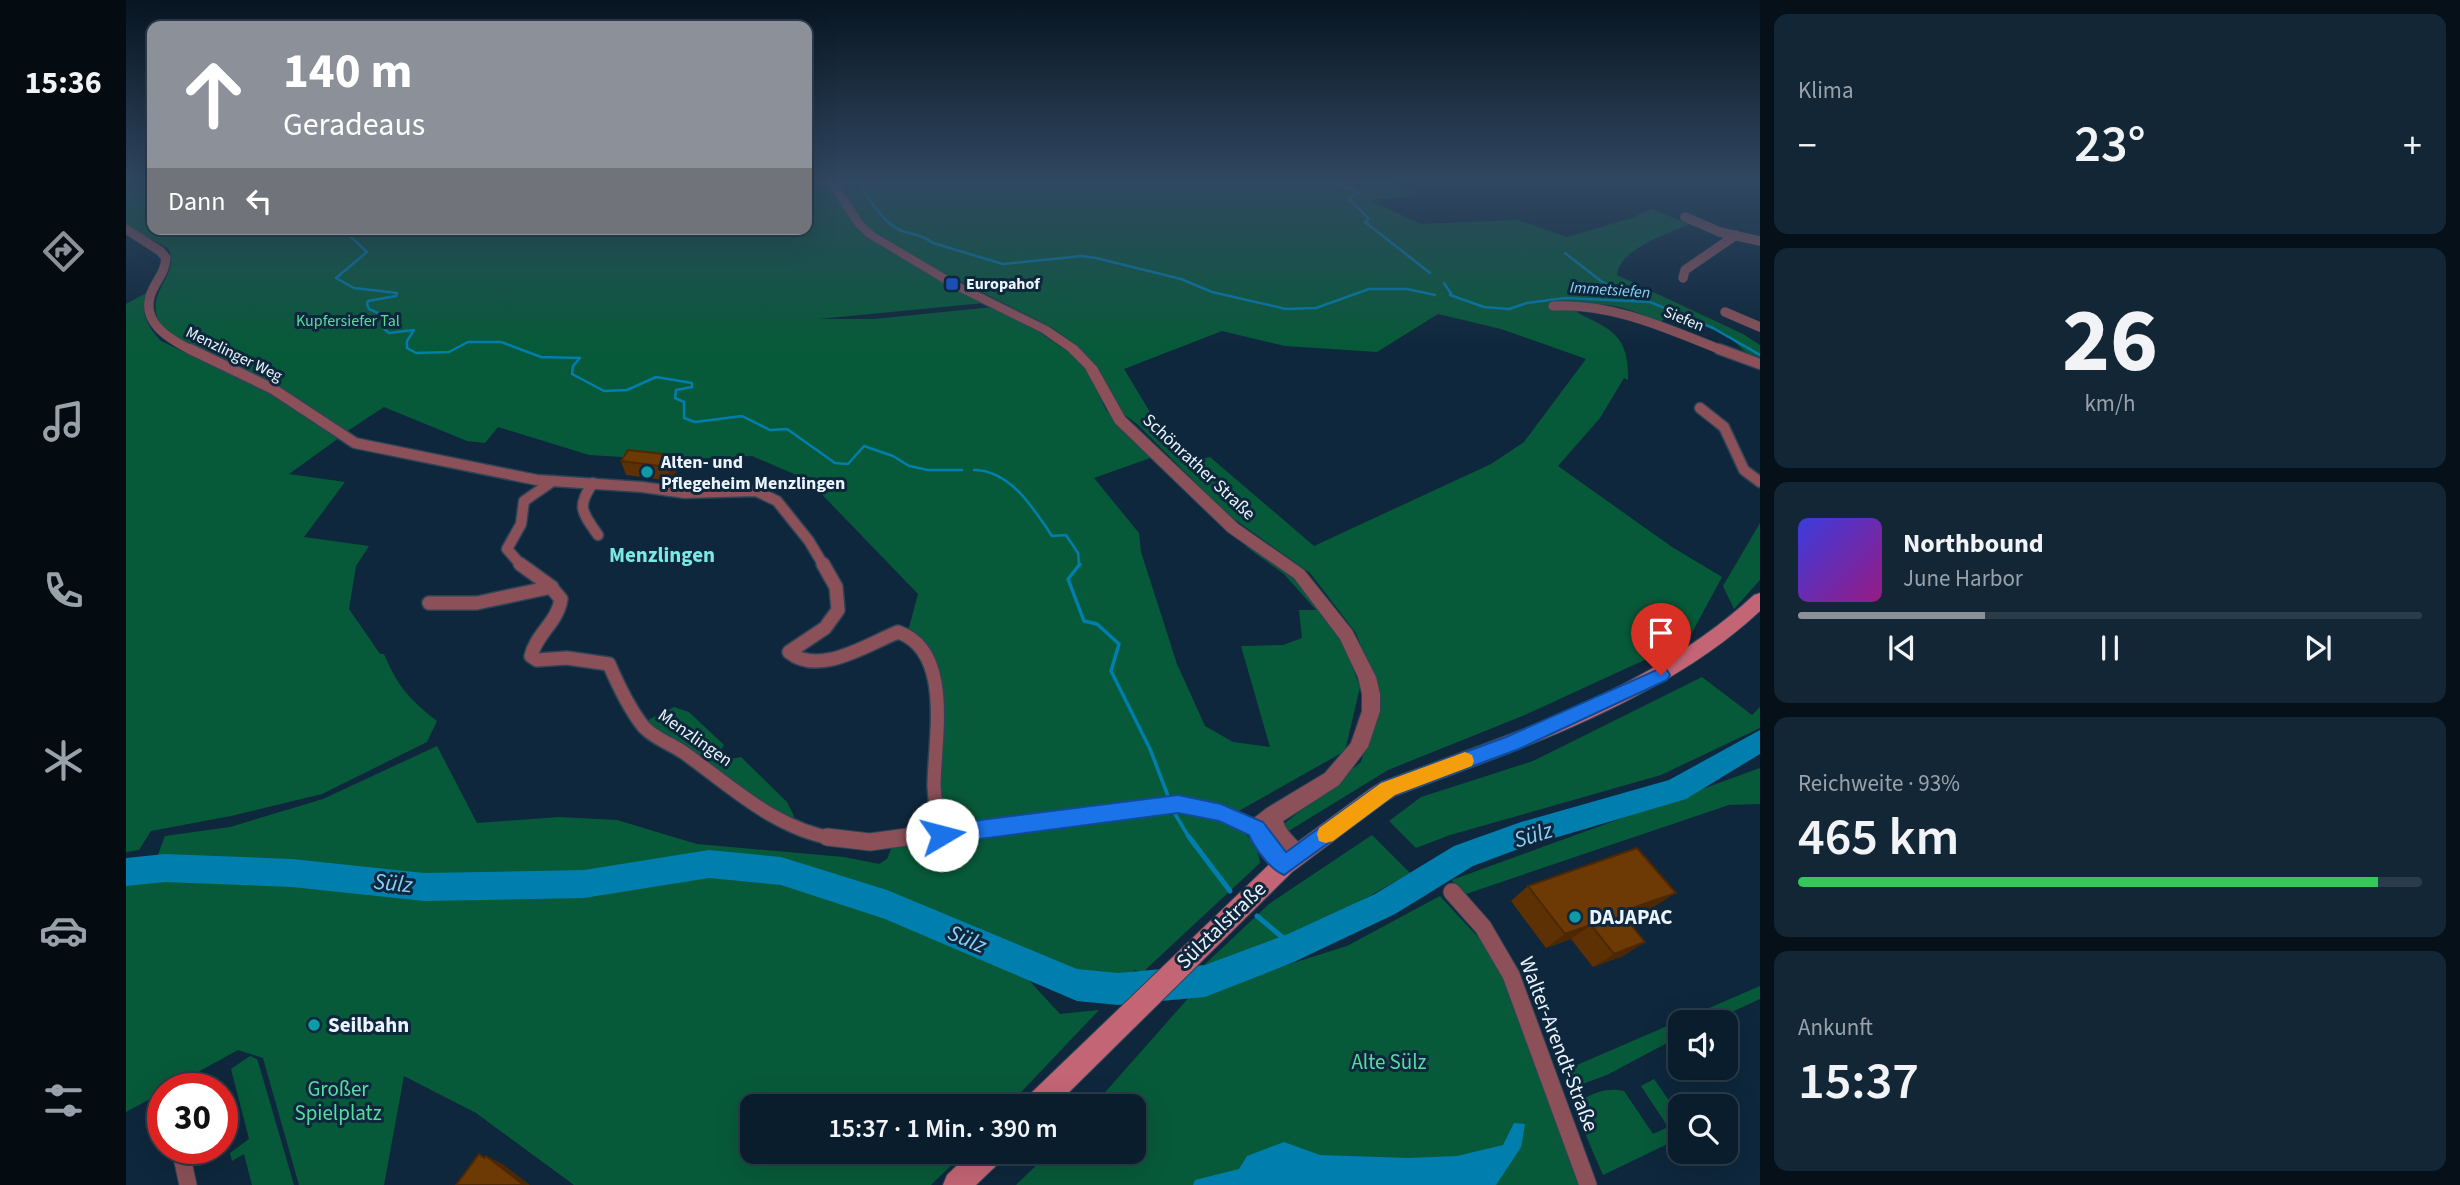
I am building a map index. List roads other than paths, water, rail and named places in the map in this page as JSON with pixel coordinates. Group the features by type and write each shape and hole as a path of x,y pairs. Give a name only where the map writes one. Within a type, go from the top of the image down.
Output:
{"main road":[{"name":"Sülztalstraße","path":"1048,1094 1240,906 1291,860 1388,789 1512,743 1665,673 1728,631 1760,600"},
{"path":"957,1185 978,1164"}],"street":[{"name":"Menzlinger Weg","path":"136,235 166,258 165,270 150,300 150,315 159,330 184,347 273,389 355,443 553,481"},
{"name":"Schönrather Straße","path":"873,235 956,285 1039,327 1083,358 1120,420 1233,528 1299,574 1346,635 1367,677 1371,694 1371,711 1359,747 1344,767 1321,786 1256,828"},
{"path":"1684,278 1685,270 1736,235"},
{"path":"1737,235 1760,241"},
{"name":"Siefen","path":"1553,306 1587,306 1623,314 1760,364"},
{"path":"1725,312 1760,327"},
{"path":"1700,408 1724,428 1744,470 1760,482"},
{"path":"552,587 511,557 507,549 521,524 524,501 553,481 593,482 685,493 756,491 777,501 809,541 836,587 839,599 834,619 789,652 793,657 802,662 829,658 862,649 898,632 912,638 925,656 937,700 935,817 942,835"},
{"path":"593,482 582,499 583,513 598,535"},
{"path":"429,603 477,603 552,587"},
{"name":"Menzlingen","path":"552,587 559,593 561,608 536,639 531,656 537,660 567,658 610,664 619,687 644,728 680,750 772,817 802,832 834,840 870,842 1178,804 1221,813 1256,828"},
{"path":"1274,814 1273,823 1291,860"},
{"path":"1256,828 1260,837 1291,860"},
{"name":"Walter-Arendt-Straße","path":"1452,892 1483,927 1511,975 1588,1185"},
{"path":"183,1164 188,1185"}],"water":[{"path":"1514,1123 1525,1124 1521,1147 1496,1185 1193,1185 1195,1180 1239,1169 1247,1156 1284,1142 1320,1155 1408,1158 1457,1156 1503,1145"}],"waterway":[{"path":"350,235 367,252 336,278 354,288 397,293 396,296 368,301 367,304 369,309 385,316 383,328 389,333 414,330 407,341 407,348 416,353 449,352 468,342 501,342 541,357 580,358 573,366 572,374 604,391 627,390 656,377 692,383 692,387 676,390 675,398 684,402 684,418 695,422 742,416 770,430 787,429 835,463 848,464 864,446 893,456 909,466 928,470 962,470"},
{"name":"Immetsiefen","path":"916,235 1003,264 1082,256 1096,258 1181,279 1212,292 1286,309 1316,308 1369,289 1407,289 1435,295"},
{"path":"1382,235 1430,273"},
{"path":"1565,253 1601,281 1635,301"},
{"path":"1444,283 1452,295"},
{"name":"Immetsiefen","path":"1450,295 1484,307 1509,309 1527,303 1565,298 1650,302 1713,328 1760,355"},
{"path":"974,470 999,477 1020,493 1052,536 1066,535 1078,553 1079,565"},
{"path":"1079,565 1068,579 1084,621 1097,624 1119,644 1111,671 1150,749 1168,796"},
{"name":"Sülz","path":"126,872 165,868 292,873 424,887 584,884 709,864 781,871 887,905 1077,985 1118,989 1205,981 1294,947 1385,904 1464,856 1521,835 1676,790 1760,741"},
{"path":"1175,814 1190,839"},
{"path":"1189,837 1230,891"},
{"path":"1257,916 1294,947"}],"place":[{"name":"Europahof","path":"952,284"},
{"name":"Alten- und Pflegeheim Menzlingen","path":"647,472"},
{"name":"DAJAPAC","path":"1575,917"},
{"name":"Seilbahn","path":"314,1025"}],"district":[{"name":"Menzlingen","path":"662,555"}],"park label":[{"name":"Kupfersiefer Tal","path":"348,321"},
{"name":"Alte Sülz","path":"1389,1062"},
{"name":"Großer Spielplatz","path":"338,1101"}]}
